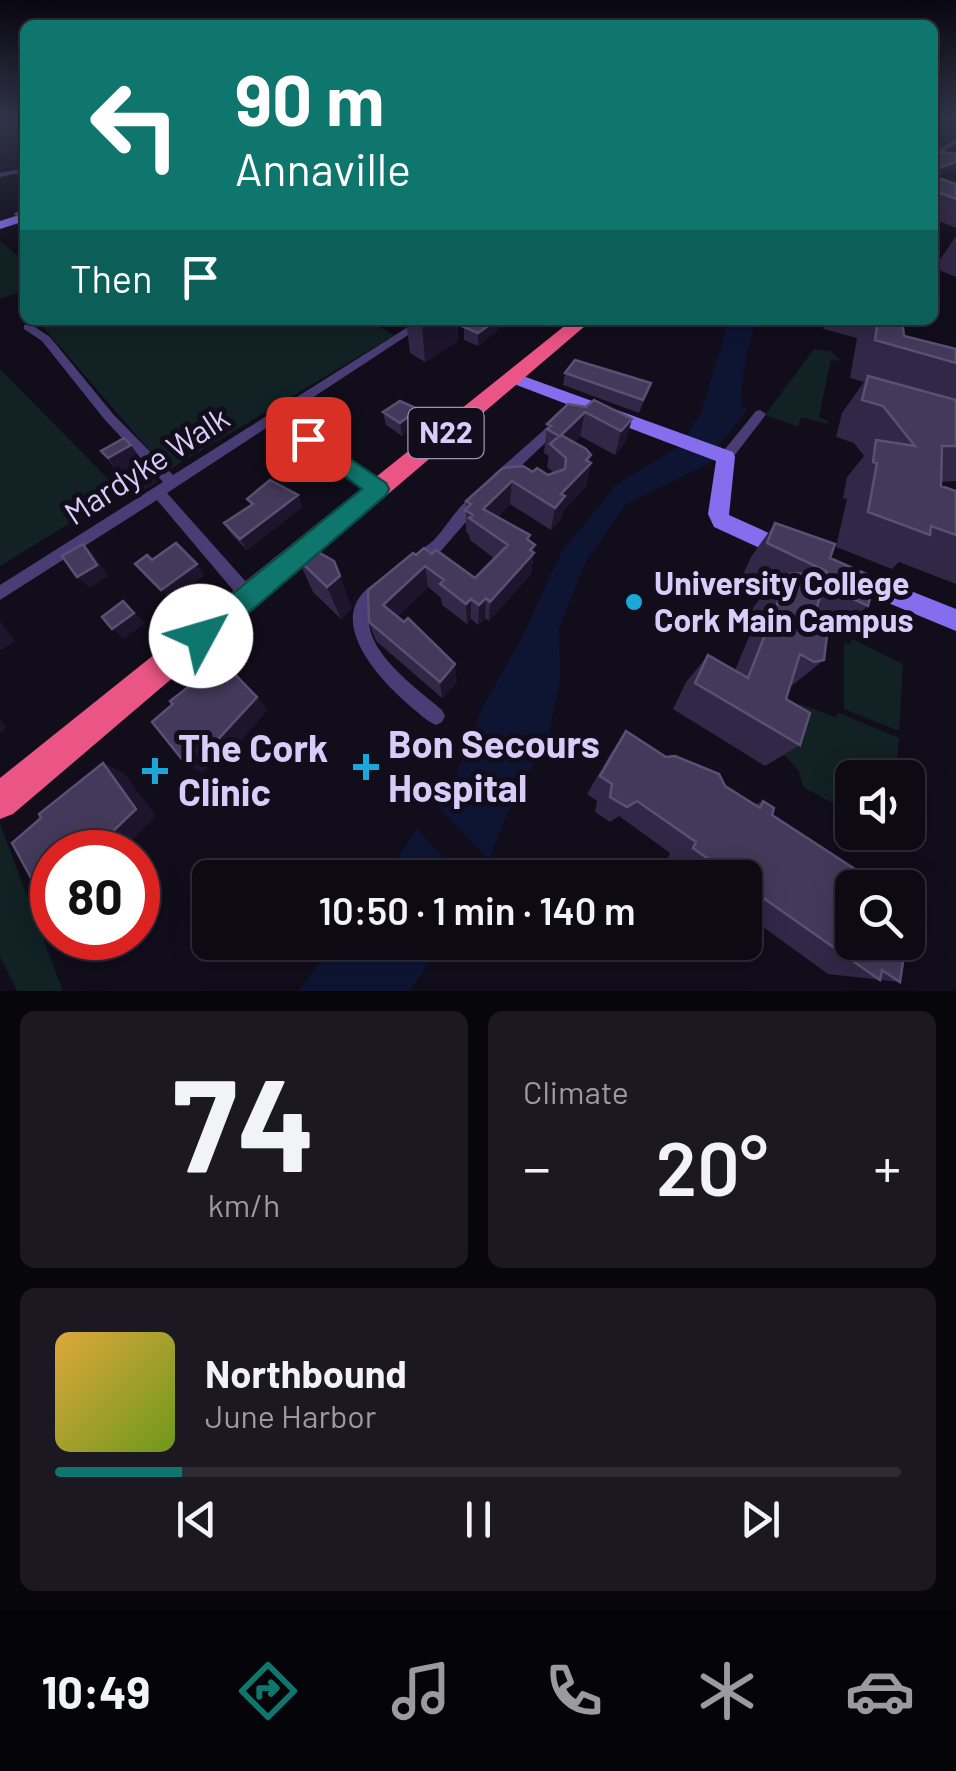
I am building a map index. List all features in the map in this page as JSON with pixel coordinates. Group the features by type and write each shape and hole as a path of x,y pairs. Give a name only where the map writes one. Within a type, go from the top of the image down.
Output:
{"highway":[{"name":"N22","path":"0,801 577,325"}],"street":[{"name":"Mardyke Walk","path":"0,593 418,325"},
{"path":"28,328 46,339 109,417 172,482"},
{"path":"512,377 721,455"},
{"path":"436,716 374,658 362,640 363,606 398,572 440,546 464,510 578,402"},
{"path":"760,414 721,455 721,521 956,620"},
{"path":"308,439 378,489"},
{"path":"514,464 535,477"},
{"path":"158,492 249,597"}],"shaded area":[{"path":"0,241 20,257 20,292 0,299"},
{"path":"41,325 376,325 395,335 167,471"},
{"path":"814,349 831,351 841,361 831,359 819,417 829,421 827,424 801,417 798,427 765,415"},
{"path":"0,369 121,492 0,566"},
{"path":"852,639 903,664 899,731 844,709 844,642 850,645"},
{"path":"800,704 835,717 839,713 899,738 897,760 835,760 835,805 803,787 799,771 782,753"},
{"path":"0,824 30,904 30,960 51,960 63,991 17,991 0,957"}],"water":[{"path":"727,325 755,325 742,384 741,407 748,409 719,445 712,462 626,504 586,561 559,628 560,679 549,734 505,818 489,860 396,860 453,784 480,712 521,639 562,551 617,484 680,446 701,413"},
{"path":"321,960 431,960 410,991 298,991"}],"pier":[{"path":"433,801 489,860 446,860 414,825"}],"building":[{"path":"938,180 956,184 956,199 938,192"},
{"path":"467,325 489,325 478,333 464,327"},
{"path":"877,325 903,325 904,336 956,349 956,363 875,340"},
{"path":"575,360 651,383 643,400 565,373"},
{"path":"868,376 956,400 956,446 942,446 941,486 956,491 956,535 931,526 930,535 868,512 877,463 873,462 876,440 915,446 883,406 862,400"},
{"path":"594,400 632,419 621,431 585,412 561,435 586,449 591,455 586,460 591,463 561,494 565,496 555,508 512,481 483,509 530,535 527,539 535,545 530,550 534,553 490,602 486,598 479,605 471,599 466,604 440,584 444,580 425,566 383,605 404,622 408,618 455,664 440,682 369,622 368,590 424,548 432,554 436,550 475,578 508,545 469,518 473,515 465,510 471,504 466,501 503,468 523,466 533,472 537,468 548,475 565,469 566,458 550,444 559,436 547,429 551,426 547,424 568,404 586,407"},
{"path":"400,401 418,409 400,423 383,412"},
{"path":"124,438 131,445 108,458 101,451"},
{"path":"270,480 298,495 240,539 224,523 253,504 247,499"},
{"path":"775,523 835,544 830,558 875,578 868,606 824,585 811,625 827,635 824,660 814,662 800,654 786,699 810,713 800,745 695,683 708,655 748,678 781,594 773,590 778,578 786,582 789,574 828,572 767,543"},
{"path":"176,543 197,564 161,590 135,564 147,555 152,560"},
{"path":"83,544 97,565 77,577 62,556"},
{"path":"311,548 334,561 340,576 327,587 298,559"},
{"path":"123,601 134,613 112,629 102,617"},
{"path":"222,661 257,697 211,747 207,743 185,763 152,722 173,704 170,701"},
{"path":"626,731 666,757 675,756 719,774 725,786 760,808 763,801 774,808 772,815 856,870 835,870 835,948 762,897 762,860 710,860 693,848 696,842 637,801 627,807 610,797 612,784 600,776"},
{"path":"103,763 136,809 114,830 30,830 30,876 12,843 41,818 39,814"},
{"path":"852,960 903,960 900,982 882,970 880,980"}],"place":[{"name":"University College Cork Main Campus","path":"634,602"},
{"name":"Bon Secours Hospital","path":"366,767"},
{"name":"The Cork Clinic","path":"155,771"}],"route":[{"path":"201,636 378,489 308,439"}]}
